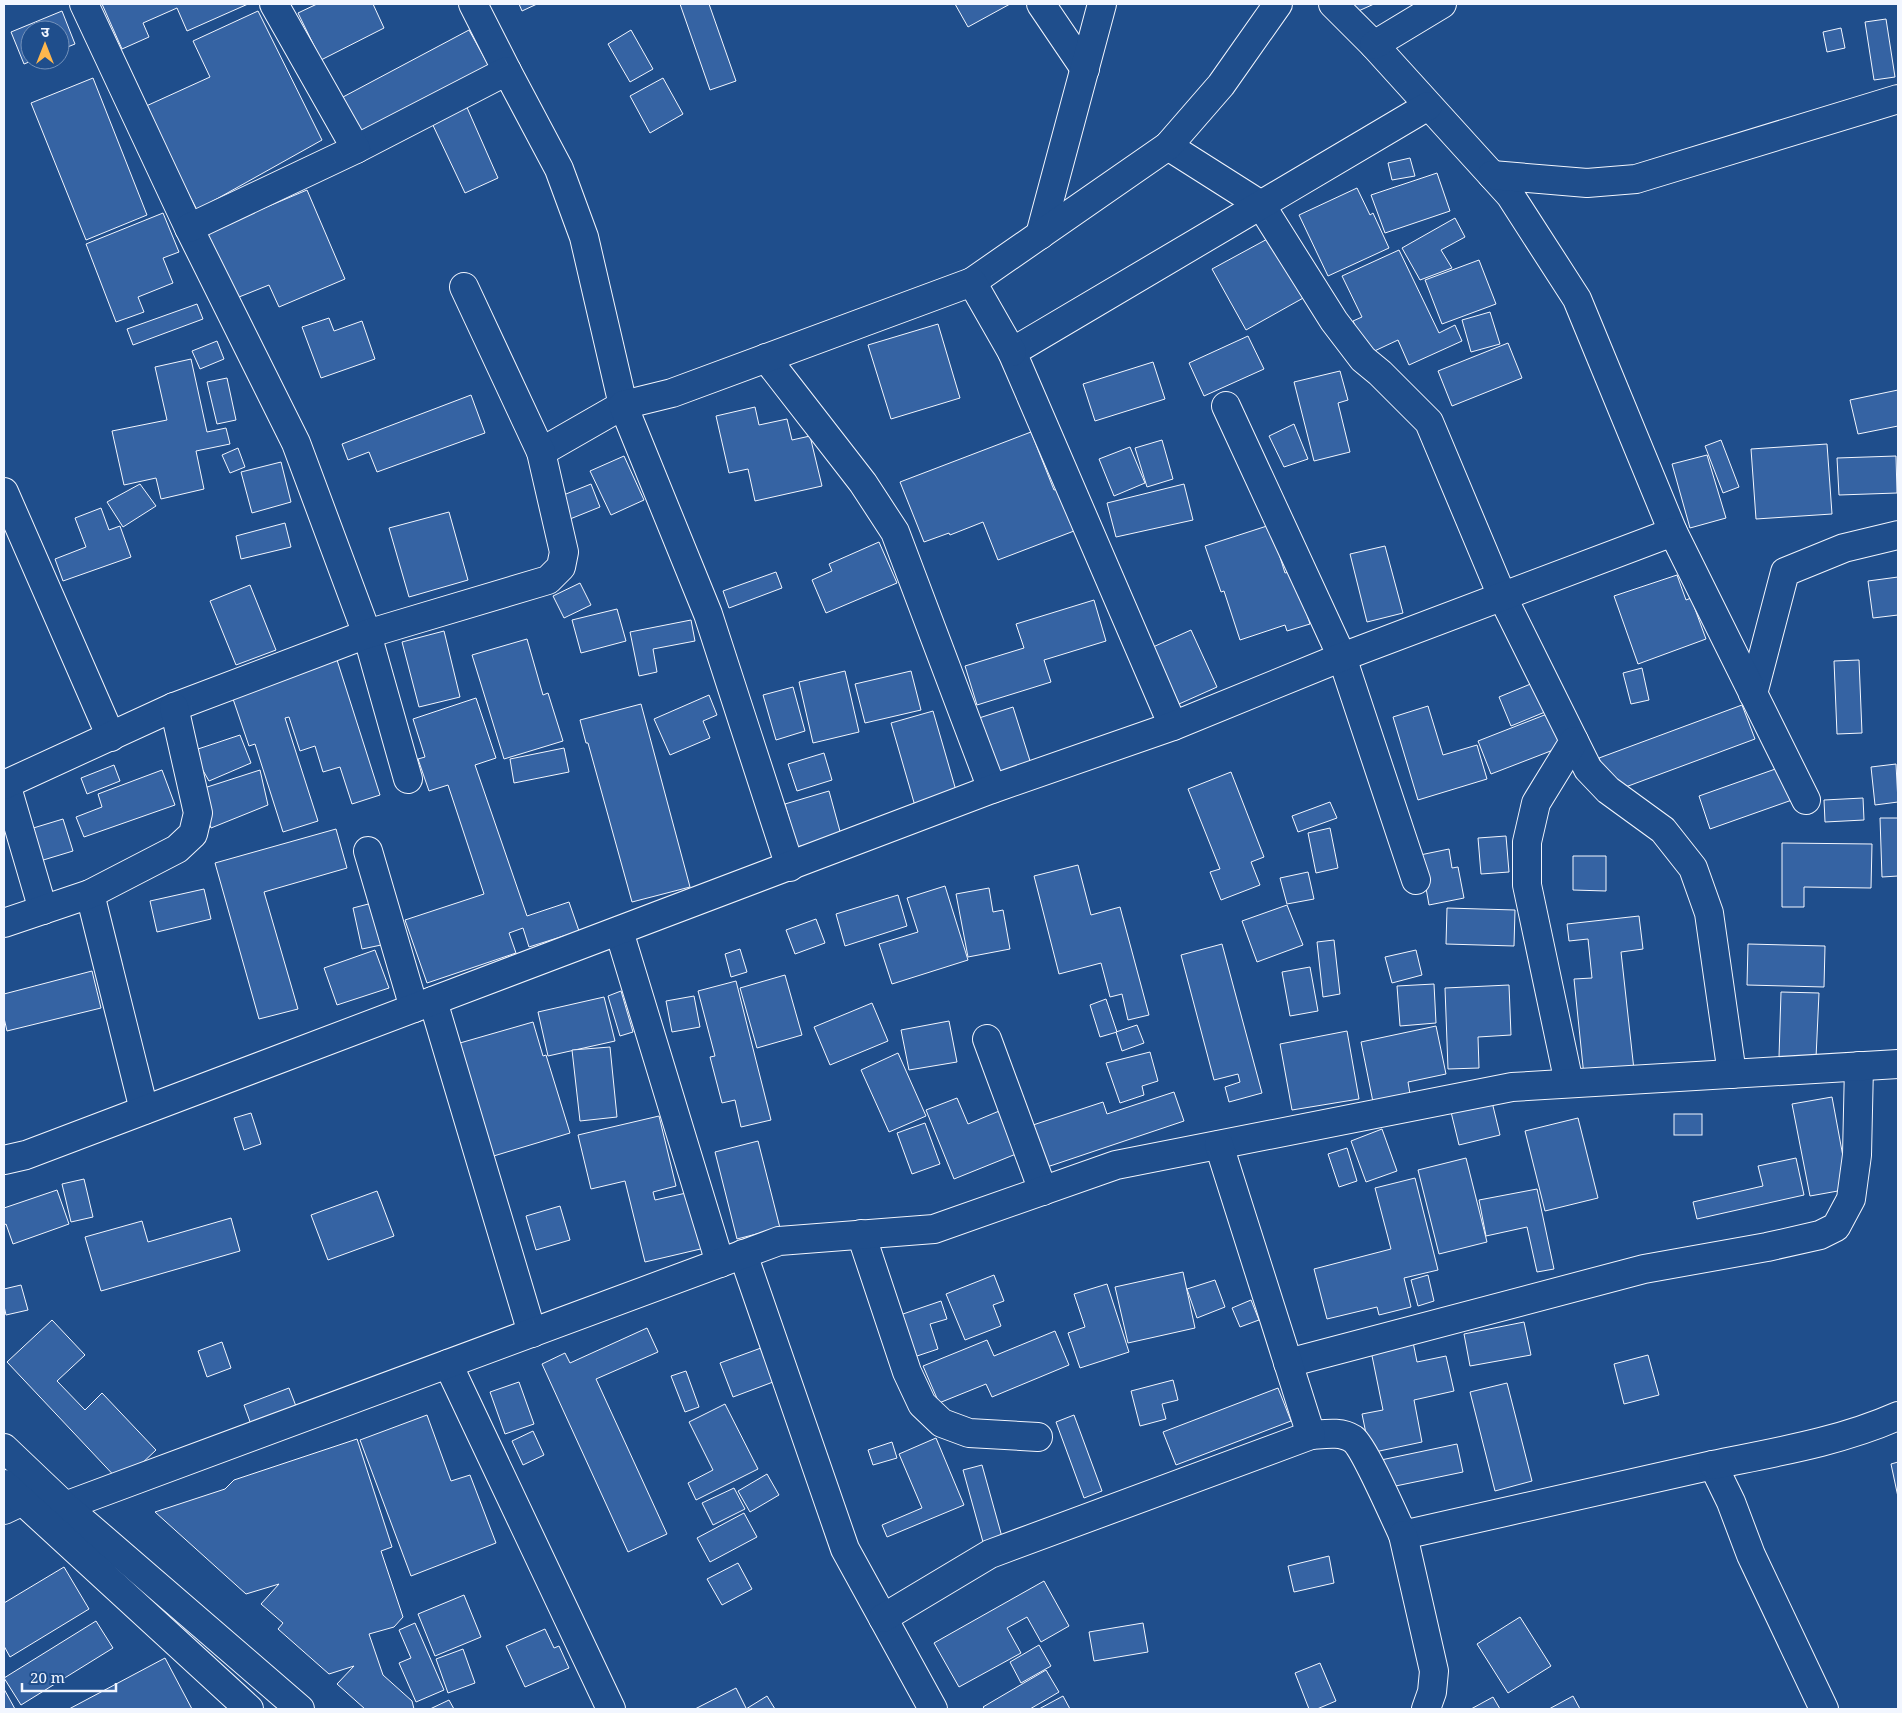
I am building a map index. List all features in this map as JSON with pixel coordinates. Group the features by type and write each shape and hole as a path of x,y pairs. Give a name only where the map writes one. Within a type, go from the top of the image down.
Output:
{"street":[{"path":"84,4 189,228 296,443 368,634 408,779"},
{"path":"274,4 356,149"},
{"path":"473,4 559,169 584,237 623,405 708,614 790,867"},
{"path":"1041,4 1085,69"},
{"path":"1040,235 1102,4"},
{"path":"541,452 623,405 672,393 972,282 1168,146 1221,85 1278,4"},
{"path":"1333,4 1374,45 1510,195 1577,298 1673,532 1806,800"},
{"path":"1374,45 1442,4"},
{"path":"189,228 356,149 507,71"},
{"path":"1492,175 1587,182 1636,179 1898,99"},
{"path":"1012,352 1428,106"},
{"path":"1168,146 1261,205 1334,321 1364,359 1429,422 1502,596 1588,769 1608,790 1663,830 1693,868 1709,913 1732,1074"},
{"path":"972,282 1012,352 1174,726"},
{"path":"43,910 5,784 174,707 368,634 548,580 561,567 564,552 541,452 464,287"},
{"path":"766,358 863,483 895,532 992,789"},
{"path":"1226,406 1342,657 1416,880"},
{"path":"4,492 111,737"},
{"path":"4,1160 26,1155 992,789 1174,726 1342,657 1673,532"},
{"path":"1753,694 1785,572 1844,548 1898,535"},
{"path":"4,923 90,894 177,849 193,834 198,814 174,707"},
{"path":"1568,1084 1527,885 1527,842 1536,803 1574,741"},
{"path":"368,851 423,1005 532,1333"},
{"path":"90,894 144,1110"},
{"path":"619,930 732,1258 845,1549 933,1709"},
{"path":"987,1039 1043,1191"},
{"path":"65,1506 779,1240 934,1229 1116,1165 1512,1087 1898,1064"},
{"path":"1288,1363 1634,1271 1767,1247 1820,1235 1836,1227 1851,1199 1857,1155 1859,1066"},
{"path":"1218,1145 1311,1435"},
{"path":"861,1234 906,1372 922,1404 942,1423 969,1433 1038,1437"},
{"path":"448,1364 612,1709"},
{"path":"1403,1535 1818,1443 1869,1429 1898,1416"},
{"path":"883,1618 990,1554 1311,1435 1336,1433 1353,1439 1362,1452 1403,1535 1434,1671 1432,1692 1426,1709"},
{"path":"4,1448 65,1506 300,1709"},
{"path":"1713,1465 1731,1502 1752,1555 1824,1709"},
{"path":"10,1498 249,1709"}],"building":[{"path":"102,4 248,4 187,31 177,8 143,23 149,37 122,49"},
{"path":"317,4 373,4 384,28 321,60 298,13"},
{"path":"519,4 537,4 522,11"},
{"path":"680,4 709,4 736,81 710,90"},
{"path":"955,4 1010,4 968,27"},
{"path":"1350,4 1374,4 1354,13"},
{"path":"62,11 66,20 40,20"},
{"path":"258,11 322,140 197,210 144,107 210,77 193,41"},
{"path":"1886,19 1895,77 1874,80 1865,22"},
{"path":"20,28 20,54 11,32"},
{"path":"1841,28 1845,48 1827,52 1823,32"},
{"path":"469,30 490,68 363,135 343,97"},
{"path":"631,30 653,69 630,82 608,44"},
{"path":"70,31 75,44 70,46"},
{"path":"93,78 147,215 86,240 31,103"},
{"path":"663,78 683,114 650,133 630,96"},
{"path":"465,103 498,178 465,193 430,119"},
{"path":"1410,158 1415,176 1392,180 1388,163"},
{"path":"1437,173 1450,211 1385,233 1371,195"},
{"path":"1357,188 1370,215 1373,213 1389,248 1328,276 1299,215"},
{"path":"307,190 345,279 279,307 269,285 234,299 207,232"},
{"path":"163,213 179,252 163,258 173,283 138,297 144,312 116,322 86,244"},
{"path":"1455,218 1465,237 1441,250 1452,268 1420,280 1402,248"},
{"path":"1271,237 1305,297 1246,330 1212,269"},
{"path":"1399,250 1439,333 1455,325 1462,341 1409,365 1398,340 1368,354 1353,321 1362,317 1342,276"},
{"path":"1479,260 1496,304 1442,324 1425,280"},
{"path":"197,304 203,319 133,345 127,329"},
{"path":"1490,312 1500,344 1471,352 1462,320"},
{"path":"329,318 334,331 362,321 375,359 321,378 302,327"},
{"path":"938,324 960,398 891,419 868,345"},
{"path":"1248,336 1264,369 1204,396 1189,363"},
{"path":"217,341 224,359 200,369 192,351"},
{"path":"1508,343 1522,378 1452,406 1438,371"},
{"path":"191,359 207,432 226,428 230,444 196,451 204,489 161,499 156,478 124,485 112,431 167,420 155,367"},
{"path":"1153,362 1165,399 1095,421 1083,384"},
{"path":"1340,371 1348,400 1338,403 1350,452 1314,461 1294,382"},
{"path":"227,378 236,420 217,424 207,382"},
{"path":"1898,390 1898,426 1858,434 1850,400"},
{"path":"471,395 485,433 377,472 369,452 348,460 342,444"},
{"path":"755,407 759,425 787,419 792,440 810,436 822,486 755,501 748,469 729,473 716,416"},
{"path":"1294,424 1308,459 1284,467 1269,436"},
{"path":"1031,432 1054,490 1058,489 1074,531 998,560 983,522 950,535 949,533 924,542 900,482"},
{"path":"1162,440 1173,479 1147,487 1135,448"},
{"path":"1721,440 1739,487 1723,493 1705,446"},
{"path":"1827,444 1832,514 1756,519 1751,449"},
{"path":"1130,447 1145,483 1114,496 1099,459"},
{"path":"238,448 245,467 230,473 222,455"},
{"path":"1707,455 1726,518 1690,528 1672,464"},
{"path":"624,456 644,500 611,515 590,471"},
{"path":"1896,456 1897,493 1839,495 1837,458"},
{"path":"281,462 291,502 252,513 241,472"},
{"path":"140,484 156,506 123,527 107,502"},
{"path":"591,484 600,507 570,519 561,496"},
{"path":"1184,484 1193,520 1116,537 1107,503"},
{"path":"101,508 109,530 120,526 131,557 63,581 55,559 86,547 75,518"},
{"path":"449,512 468,580 409,597 389,528"},
{"path":"285,523 291,547 241,559 236,536"},
{"path":"1270,525 1285,573 1293,571 1310,624 1287,631 1285,625 1240,640 1224,591 1221,592 1205,546"},
{"path":"879,542 897,583 826,613 812,580 832,571 829,564"},
{"path":"1385,546 1403,613 1367,622 1350,554"},
{"path":"776,572 782,588 729,608 723,591"},
{"path":"1677,575 1686,600 1691,598 1706,639 1638,664 1614,596"},
{"path":"1898,577 1898,615 1873,618 1868,581"},
{"path":"580,583 591,605 564,618 553,596"},
{"path":"250,585 276,650 236,665 210,601"},
{"path":"1094,600 1106,641 1044,660 1051,682 977,705 965,666 1024,648 1016,624"},
{"path":"617,609 626,641 581,653 572,620"},
{"path":"691,620 695,641 653,649 657,672 639,676 630,632"},
{"path":"1191,630 1217,687 1179,704 1153,647"},
{"path":"444,631 460,697 419,707 402,642"},
{"path":"527,639 543,695 548,693 563,741 504,759 472,655"},
{"path":"337,660 380,795 352,804 340,767 323,772 315,746 300,751 289,717 285,718 318,821 283,832 255,744 249,746 231,693"},
{"path":"1859,660 1862,733 1837,734 1834,661"},
{"path":"1642,668 1649,700 1631,704 1623,673"},
{"path":"845,671 859,732 813,743 799,682"},
{"path":"911,671 921,710 865,723 855,684"},
{"path":"1533,683 1545,712 1511,726 1499,697"},
{"path":"793,687 805,731 776,740 763,695"},
{"path":"709,695 717,715 703,721 710,738 670,755 654,719"},
{"path":"476,698 496,758 475,765 527,916 569,902 579,931 529,947 523,928 509,933 516,953 427,983 405,920 484,894 448,785 429,791 418,759 425,757 413,719"},
{"path":"641,704 690,887 632,902 580,720"},
{"path":"1742,705 1755,739 1612,792 1599,758"},
{"path":"1428,706 1443,755 1477,745 1487,779 1418,800 1393,717"},
{"path":"1013,707 1031,764 994,776 976,719"},
{"path":"933,711 957,794 915,806 891,723"},
{"path":"1547,714 1561,747 1491,774 1478,741"},
{"path":"240,735 251,763 209,781 192,751"},
{"path":"564,748 569,772 514,783 510,759"},
{"path":"824,753 832,780 797,791 788,764"},
{"path":"1896,764 1898,802 1875,805 1871,767"},
{"path":"114,765 120,781 87,794 81,778"},
{"path":"1781,767 1792,800 1710,829 1699,796"},
{"path":"162,770 175,805 84,837 76,817 102,807 98,794"},
{"path":"260,770 268,805 211,828 198,790"},
{"path":"1231,772 1264,857 1251,862 1260,885 1221,900 1210,872 1220,869 1188,789"},
{"path":"829,791 841,835 797,847 785,804"},
{"path":"1863,798 1864,820 1825,822 1824,800"},
{"path":"1330,802 1337,818 1298,832 1292,816"},
{"path":"1880,818 1898,818 1898,876 1882,877"},
{"path":"63,819 73,851 40,861 30,829"},
{"path":"1330,828 1338,868 1316,873 1308,833"},
{"path":"336,829 347,868 264,892 298,1009 259,1019 215,863"},
{"path":"1506,836 1509,872 1481,874 1478,838"},
{"path":"1782,843 1872,844 1871,888 1804,887 1804,907 1782,907"},
{"path":"1449,849 1452,868 1458,867 1464,898 1429,905 1420,855"},
{"path":"1573,856 1606,856 1606,891 1573,890"},
{"path":"1078,865 1091,915 1120,907 1149,1015 1128,1020 1122,994 1110,997 1101,963 1059,974 1034,876"},
{"path":"1308,872 1314,899 1287,904 1280,878"},
{"path":"945,886 968,960 892,984 879,944 918,932 907,898"},
{"path":"989,888 993,912 1003,910 1010,949 968,957 956,894"},
{"path":"204,889 211,919 157,932 150,901"},
{"path":"898,895 907,926 845,946 836,914"},
{"path":"376,902 386,944 362,949 353,908"},
{"path":"1287,905 1303,945 1257,962 1242,921"},
{"path":"1447,908 1515,910 1514,946 1446,944"},
{"path":"1639,916 1643,949 1621,952 1634,1070 1584,1076 1574,979 1592,978 1588,939 1569,941 1567,924"},
{"path":"816,919 825,943 795,954 786,930"},
{"path":"1334,940 1340,994 1323,997 1317,942"},
{"path":"1222,944 1262,1093 1229,1102 1225,1087 1240,1082 1238,1074 1214,1080 1181,955"},
{"path":"1748,944 1825,946 1824,987 1747,985"},
{"path":"740,949 747,972 731,977 725,954"},
{"path":"375,950 389,988 337,1005 324,968"},
{"path":"1416,950 1422,975 1392,983 1385,957"},
{"path":"1310,967 1318,1011 1290,1016 1282,972"},
{"path":"92,971 101,1008 7,1031 4,1018 4,994"},
{"path":"785,975 802,1035 757,1048 740,988"},
{"path":"736,981 771,1120 741,1127 735,1100 722,1103 710,1057 715,1056 698,991"},
{"path":"1434,984 1436,1023 1400,1026 1397,986"},
{"path":"1509,985 1511,1035 1478,1037 1479,1068 1448,1069 1445,988"},
{"path":"621,991 633,1032 620,1036 608,996"},
{"path":"1781,992 1819,993 1816,1058 1779,1057"},
{"path":"694,996 700,1027 672,1032 666,1001"},
{"path":"604,997 615,1041 548,1056 538,1012"},
{"path":"1106,999 1117,1032 1100,1037 1090,1005"},
{"path":"872,1003 888,1041 830,1065 814,1027"},
{"path":"949,1021 957,1062 909,1070 901,1030"},
{"path":"533,1022 543,1056 546,1055 570,1133 487,1158 453,1045"},
{"path":"1137,1025 1144,1043 1122,1051 1116,1032"},
{"path":"1436,1026 1446,1074 1408,1082 1410,1094 1373,1102 1361,1042"},
{"path":"1347,1031 1359,1099 1292,1110 1280,1044"},
{"path":"610,1047 617,1117 580,1121 572,1050"},
{"path":"1150,1052 1158,1081 1142,1086 1144,1095 1120,1103 1106,1063"},
{"path":"898,1053 926,1116 889,1132 861,1070"},
{"path":"1174,1092 1184,1121 1047,1167 1033,1125 1103,1102 1107,1114"},
{"path":"1832,1097 1849,1189 1810,1196 1792,1104"},
{"path":"957,1098 968,1124 1004,1109 1021,1152 954,1179 926,1110"},
{"path":"1492,1102 1500,1135 1459,1145 1451,1112"},
{"path":"251,1113 261,1144 244,1150 234,1118"},
{"path":"1674,1114 1702,1114 1702,1135 1674,1135"},
{"path":"659,1116 676,1186 653,1192 655,1200 695,1191 709,1247 645,1262 625,1181 591,1189 578,1135"},
{"path":"1578,1118 1598,1198 1545,1211 1525,1131"},
{"path":"925,1123 940,1164 912,1174 897,1133"},
{"path":"1382,1129 1397,1171 1366,1182 1351,1141"},
{"path":"758,1141 780,1228 737,1239 715,1152"},
{"path":"1347,1148 1357,1181 1339,1187 1328,1154"},
{"path":"1466,1158 1487,1242 1439,1254 1418,1170"},
{"path":"1796,1158 1804,1195 1697,1219 1693,1202 1763,1186 1758,1166"},
{"path":"1415,1178 1438,1270 1404,1278 1411,1307 1379,1315 1377,1307 1327,1319 1314,1269 1391,1249 1375,1188"},
{"path":"84,1179 93,1217 71,1222 62,1184"},
{"path":"1537,1189 1554,1269 1537,1272 1527,1227 1486,1236 1479,1200"},
{"path":"57,1190 69,1224 13,1244 6,1224 4,1225 4,1208"},
{"path":"377,1191 394,1236 328,1260 311,1215"},
{"path":"560,1206 570,1240 536,1250 526,1216"},
{"path":"231,1218 240,1251 101,1291 85,1237 142,1221 148,1242"},
{"path":"1183,1272 1195,1328 1128,1343 1115,1287"},
{"path":"994,1275 1004,1301 993,1305 1001,1326 965,1340 946,1294"},
{"path":"1428,1275 1434,1301 1418,1306 1411,1280"},
{"path":"1215,1280 1225,1307 1197,1318 1187,1289"},
{"path":"1107,1284 1129,1352 1080,1368 1068,1333 1085,1327 1074,1294"},
{"path":"21,1285 28,1310 6,1315 4,1289"},
{"path":"1251,1300 1259,1320 1240,1327 1232,1308"},
{"path":"941,1301 947,1319 930,1324 938,1349 914,1357 900,1315"},
{"path":"52,1320 85,1355 57,1381 85,1410 102,1393 156,1450 121,1483 7,1362"},
{"path":"1524,1322 1531,1355 1470,1366 1464,1334"},
{"path":"647,1328 658,1352 596,1379 667,1534 628,1552 542,1364 565,1353 570,1363"},
{"path":"1055,1331 1069,1365 992,1397 986,1384 939,1403 923,1366 987,1340 994,1356"},
{"path":"1412,1337 1417,1362 1446,1356 1454,1391 1414,1400 1422,1442 1370,1453 1362,1414 1383,1410 1370,1346"},
{"path":"222,1342 231,1368 207,1377 198,1351"},
{"path":"761,1348 773,1382 733,1397 720,1363"},
{"path":"1648,1355 1659,1395 1624,1404 1614,1364"},
{"path":"686,1371 699,1407 685,1412 671,1376"},
{"path":"1173,1380 1178,1400 1162,1404 1166,1419 1140,1426 1131,1391"},
{"path":"519,1382 534,1424 505,1434 490,1392"},
{"path":"1507,1383 1532,1481 1495,1491 1470,1392"},
{"path":"289,1388 299,1414 253,1430 244,1405"},
{"path":"1278,1388 1291,1421 1176,1465 1163,1432"},
{"path":"725,1404 758,1469 696,1500 688,1483 713,1470 689,1422"},
{"path":"427,1415 451,1481 470,1475 496,1543 411,1576 360,1440"},
{"path":"1074,1415 1102,1491 1084,1498 1056,1422"},
{"path":"533,1431 544,1455 523,1465 512,1441"},
{"path":"936,1438 964,1505 887,1537 882,1525 922,1508 899,1454"},
{"path":"357,1439 392,1547 381,1551 403,1617 394,1627 369,1634 383,1675 412,1701 414,1709 365,1709 337,1684 354,1666 329,1674 278,1629 283,1623 261,1604 279,1584 246,1594 155,1512 225,1489 234,1480"},
{"path":"892,1442 897,1458 873,1465 868,1450"},
{"path":"1457,1444 1463,1472 1386,1488 1381,1460"},
{"path":"1898,1462 1898,1497 1891,1464"},
{"path":"982,1465 1002,1537 983,1542 963,1470"},
{"path":"767,1474 779,1495 750,1512 738,1491"},
{"path":"734,1488 745,1509 713,1525 702,1503"},
{"path":"744,1513 757,1537 710,1562 697,1538"},
{"path":"1329,1556 1334,1583 1294,1592 1288,1566"},
{"path":"738,1563 752,1589 722,1605 707,1579"},
{"path":"64,1567 89,1609 10,1657 4,1646 4,1603"},
{"path":"1044,1581 1069,1626 1041,1642 1027,1617 1007,1628 1021,1653 959,1687 934,1643"},
{"path":"464,1595 481,1637 435,1656 418,1614"},
{"path":"1520,1617 1551,1666 1508,1693 1477,1644"},
{"path":"96,1621 113,1648 21,1705 4,1678"},
{"path":"415,1623 444,1690 416,1702 399,1663 411,1658 399,1630"},
{"path":"1143,1623 1148,1652 1094,1661 1089,1632"},
{"path":"545,1629 554,1648 559,1646 569,1668 525,1687 506,1646"},
{"path":"1039,1645 1051,1666 1021,1683 1010,1662"},
{"path":"463,1649 475,1683 448,1693 436,1659"},
{"path":"165,1658 192,1709 69,1709"},
{"path":"1320,1663 1336,1701 1317,1709 1309,1709 1295,1673"},
{"path":"1046,1670 1059,1692 1030,1709 985,1709 983,1707"},
{"path":"736,1688 746,1708 695,1709"},
{"path":"4,1689 15,1709 4,1709"},
{"path":"767,1696 775,1709 746,1709"},
{"path":"1063,1696 1070,1709 1039,1709"},
{"path":"1573,1696 1580,1709 1549,1709"},
{"path":"1493,1697 1500,1709 1471,1709"},
{"path":"449,1700 454,1709 430,1709"}]}
